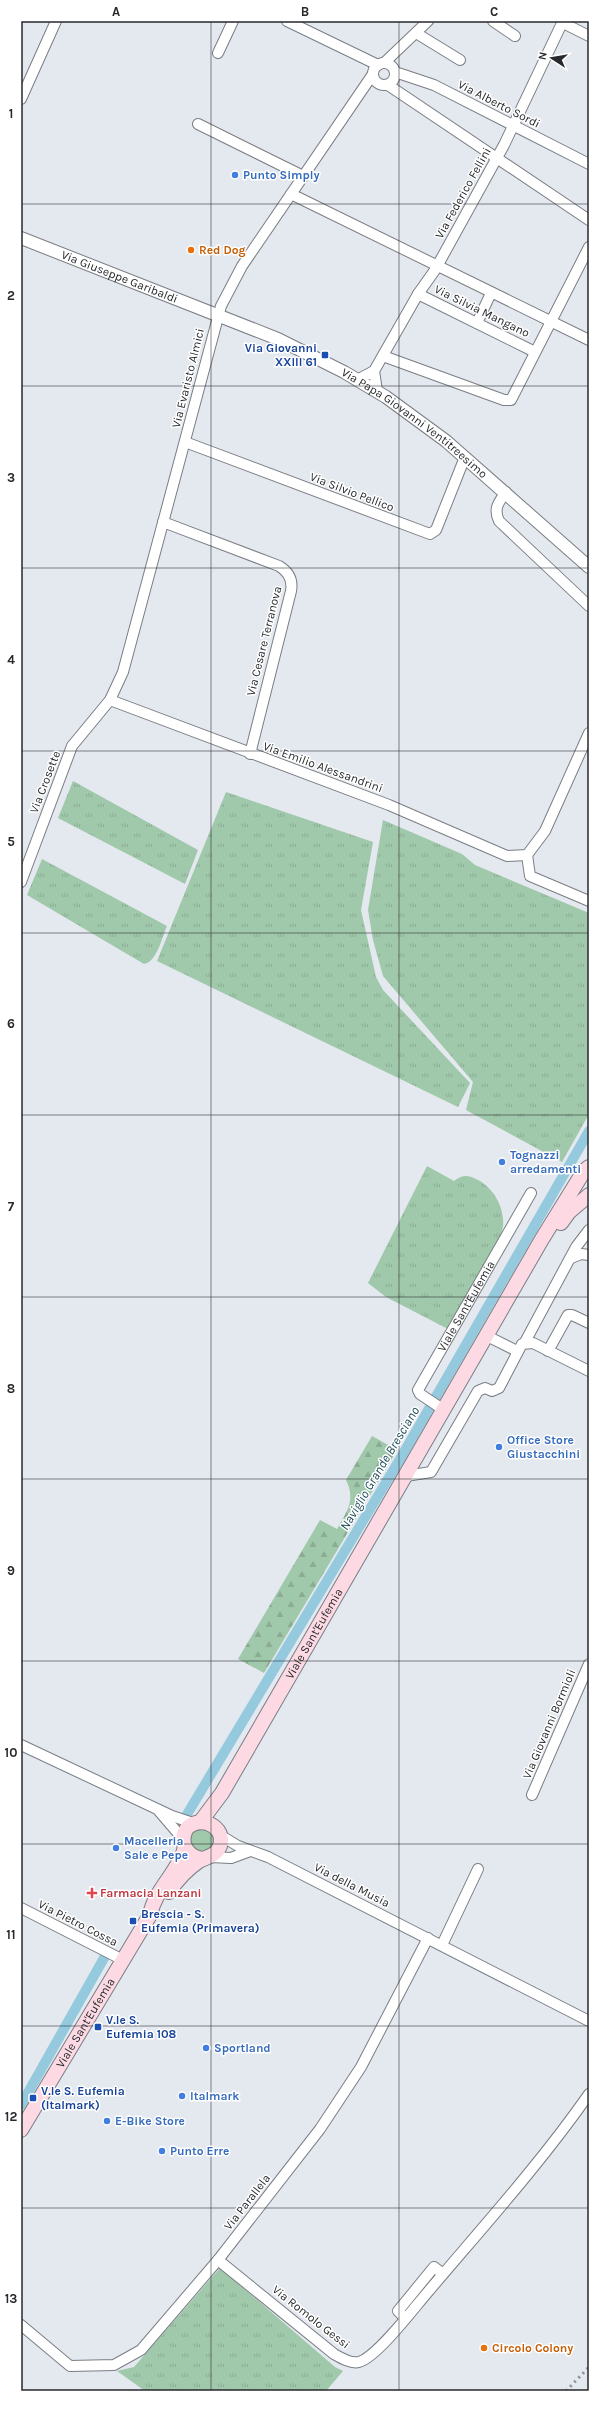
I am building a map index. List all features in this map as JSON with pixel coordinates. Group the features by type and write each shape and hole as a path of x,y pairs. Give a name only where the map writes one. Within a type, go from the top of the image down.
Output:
{"main road":[{"name":"Viale Sant'Eufemia","path":"587,1170 583,1186 589,1192"},
{"name":"Viale Sant'Eufemia","path":"150,1915 153,1901 179,1862 184,1844 185,1832 197,1822 222,1792 406,1476 440,1407 487,1336 550,1226 587,1170"},
{"name":"Viale Sant'Eufemia","path":"521,1278 569,1212 589,1195"},
{"name":"Viale Sant'Eufemia","path":"21,2130 150,1915 160,1906 181,1877 218,1850 218,1832 222,1792"},
{"path":"197,1822 210,1823 218,1832"},
{"path":"184,1844 190,1855 206,1858"}],"street":[{"path":"21,99 56,21"},
{"path":"218,53 233,21"},
{"name":"Via Alberto Sordi","path":"287,21 385,66 434,85 589,164"},
{"name":"Via Evaristo Almici","path":"110,700 119,683 126,662 218,315 239,271 360,93 428,21"},
{"path":"493,21 515,36"},
{"path":"563,22 589,36"},
{"name":"Via Federico Fellini","path":"374,371 418,294 437,266 496,159 563,22"},
{"path":"416,33 460,60"},
{"path":"383,84 393,81 385,66"},
{"path":"383,84 385,66"},
{"path":"383,84 589,220"},
{"name":"Via Evaristo Almici","path":"360,93 372,85 383,84"},
{"path":"198,124 303,176"},
{"path":"291,194 589,340"},
{"name":"Via Giuseppe Garibaldi","path":"21,238 218,315"},
{"path":"383,356 508,400 513,399 535,352 589,247"},
{"path":"477,323 491,293"},
{"name":"Via Silvia Mangano","path":"418,294 535,352"},
{"name":"Via Papa Giovanni Ventitreesimo","path":"218,315 295,346 377,391 427,426 465,457 587,563"},
{"path":"358,380 374,371 377,391"},
{"name":"Via Silvio Pellico","path":"185,442 430,534 436,530 465,457"},
{"path":"506,492 496,506 495,514 499,521 589,606"},
{"name":"Via Cesare Terranova","path":"163,522 279,566 291,579 291,591 250,754"},
{"name":"Via Emilio Alessandrini","path":"110,700 389,806 507,856 527,855"},
{"name":"Via Crosette","path":"21,882 72,746 110,700"},
{"path":"589,733 545,831 527,855 530,876 589,901"},
{"name":"Viale Sant'Eufemia","path":"440,1407 418,1392 419,1387 531,1194"},
{"path":"571,1258 588,1255 583,1248 587,1233"},
{"path":"406,1476 431,1472 478,1391 485,1388 492,1391 499,1388 517,1351 525,1342 576,1247 587,1233"},
{"path":"548,1351 568,1315 572,1314 589,1323"},
{"path":"487,1336 517,1351"},
{"path":"525,1342 530,1342 589,1371"},
{"name":"Via Giovanni Bormioli","path":"532,1795 589,1664"},
{"path":"21,1745 172,1816 197,1822"},
{"path":"155,1807 184,1844"},
{"name":"Via della Musia","path":"218,1832 250,1851 268,1857 585,2019 589,2024"},
{"path":"206,1858 231,1858 250,1851"},
{"path":"442,1945 478,1869"},
{"name":"Via Pietro Cossa","path":"21,1908 123,1960"},
{"name":"Via Parallela","path":"21,2325 70,2366 97,2366 119,2363 142,2350 218,2260 320,2129 361,2067 428,1938"},
{"name":"Via Romolo Gessi","path":"218,2260 334,2354 346,2360 359,2362 375,2352 405,2318 398,2311 434,2267 443,2274 534,2166 587,2098"}],"green space":[{"path":"73,781 198,850 185,884 58,818"},
{"path":"226,792 373,842 361,910 376,977 383,990 470,1083 458,1107 157,961"},
{"path":"383,820 462,854 475,865 589,913 589,1114 562,1162 466,1110 473,1082 383,976 373,940 368,910"},
{"path":"42,859 167,926 156,954 152,959 144,964 27,895"},
{"path":"427,1166 454,1181 460,1177 468,1176 484,1184 489,1188 497,1200 503,1219 503,1226 500,1236 488,1263 448,1329 386,1297 368,1283"},
{"path":"372,1436 397,1450 264,1673 238,1659 320,1520 337,1529 347,1511 350,1500 349,1487 346,1480"},
{"path":"202,1828 207,1829 213,1835 213,1845 207,1851 202,1852 197,1851 191,1845 190,1840 191,1835 197,1829"},
{"path":"220,2268 335,2367 343,2371 326,2391 145,2391 117,2371 134,2367"}],"waterway":[{"name":"Naviglio Grande Bresciano","path":"186,1816 400,1459 589,1131"},
{"name":"Naviglio Grande Bresciano","path":"21,2105 104,1958"}],"railway":[{"path":"566,2391 589,2367"}],"place":[{"name":"Punto Simply","path":"235,175"},
{"name":"Red Dog","path":"191,250"},
{"name":"Via Giovanni XXIII 61","path":"325,355"},
{"name":"Tognazzi arredamenti","path":"502,1162"},
{"name":"Office Store Giustacchini","path":"499,1447"},
{"name":"Macelleria Sale e Pepe","path":"116,1848"},
{"name":"Farmacia Lanzani","path":"92,1893"},
{"name":"Brescia - S. Eufemia (Primavera)","path":"133,1921"},
{"name":"V.le S. Eufemia 108","path":"98,2027"},
{"name":"Sportland","path":"206,2048"},
{"name":"Italmark","path":"182,2096"},
{"name":"V.le S. Eufemia (Italmark)","path":"33,2098"},
{"name":"E-Bike Store","path":"107,2121"},
{"name":"Punto Erre","path":"162,2151"},
{"name":"Circolo Colony","path":"484,2348"}]}
